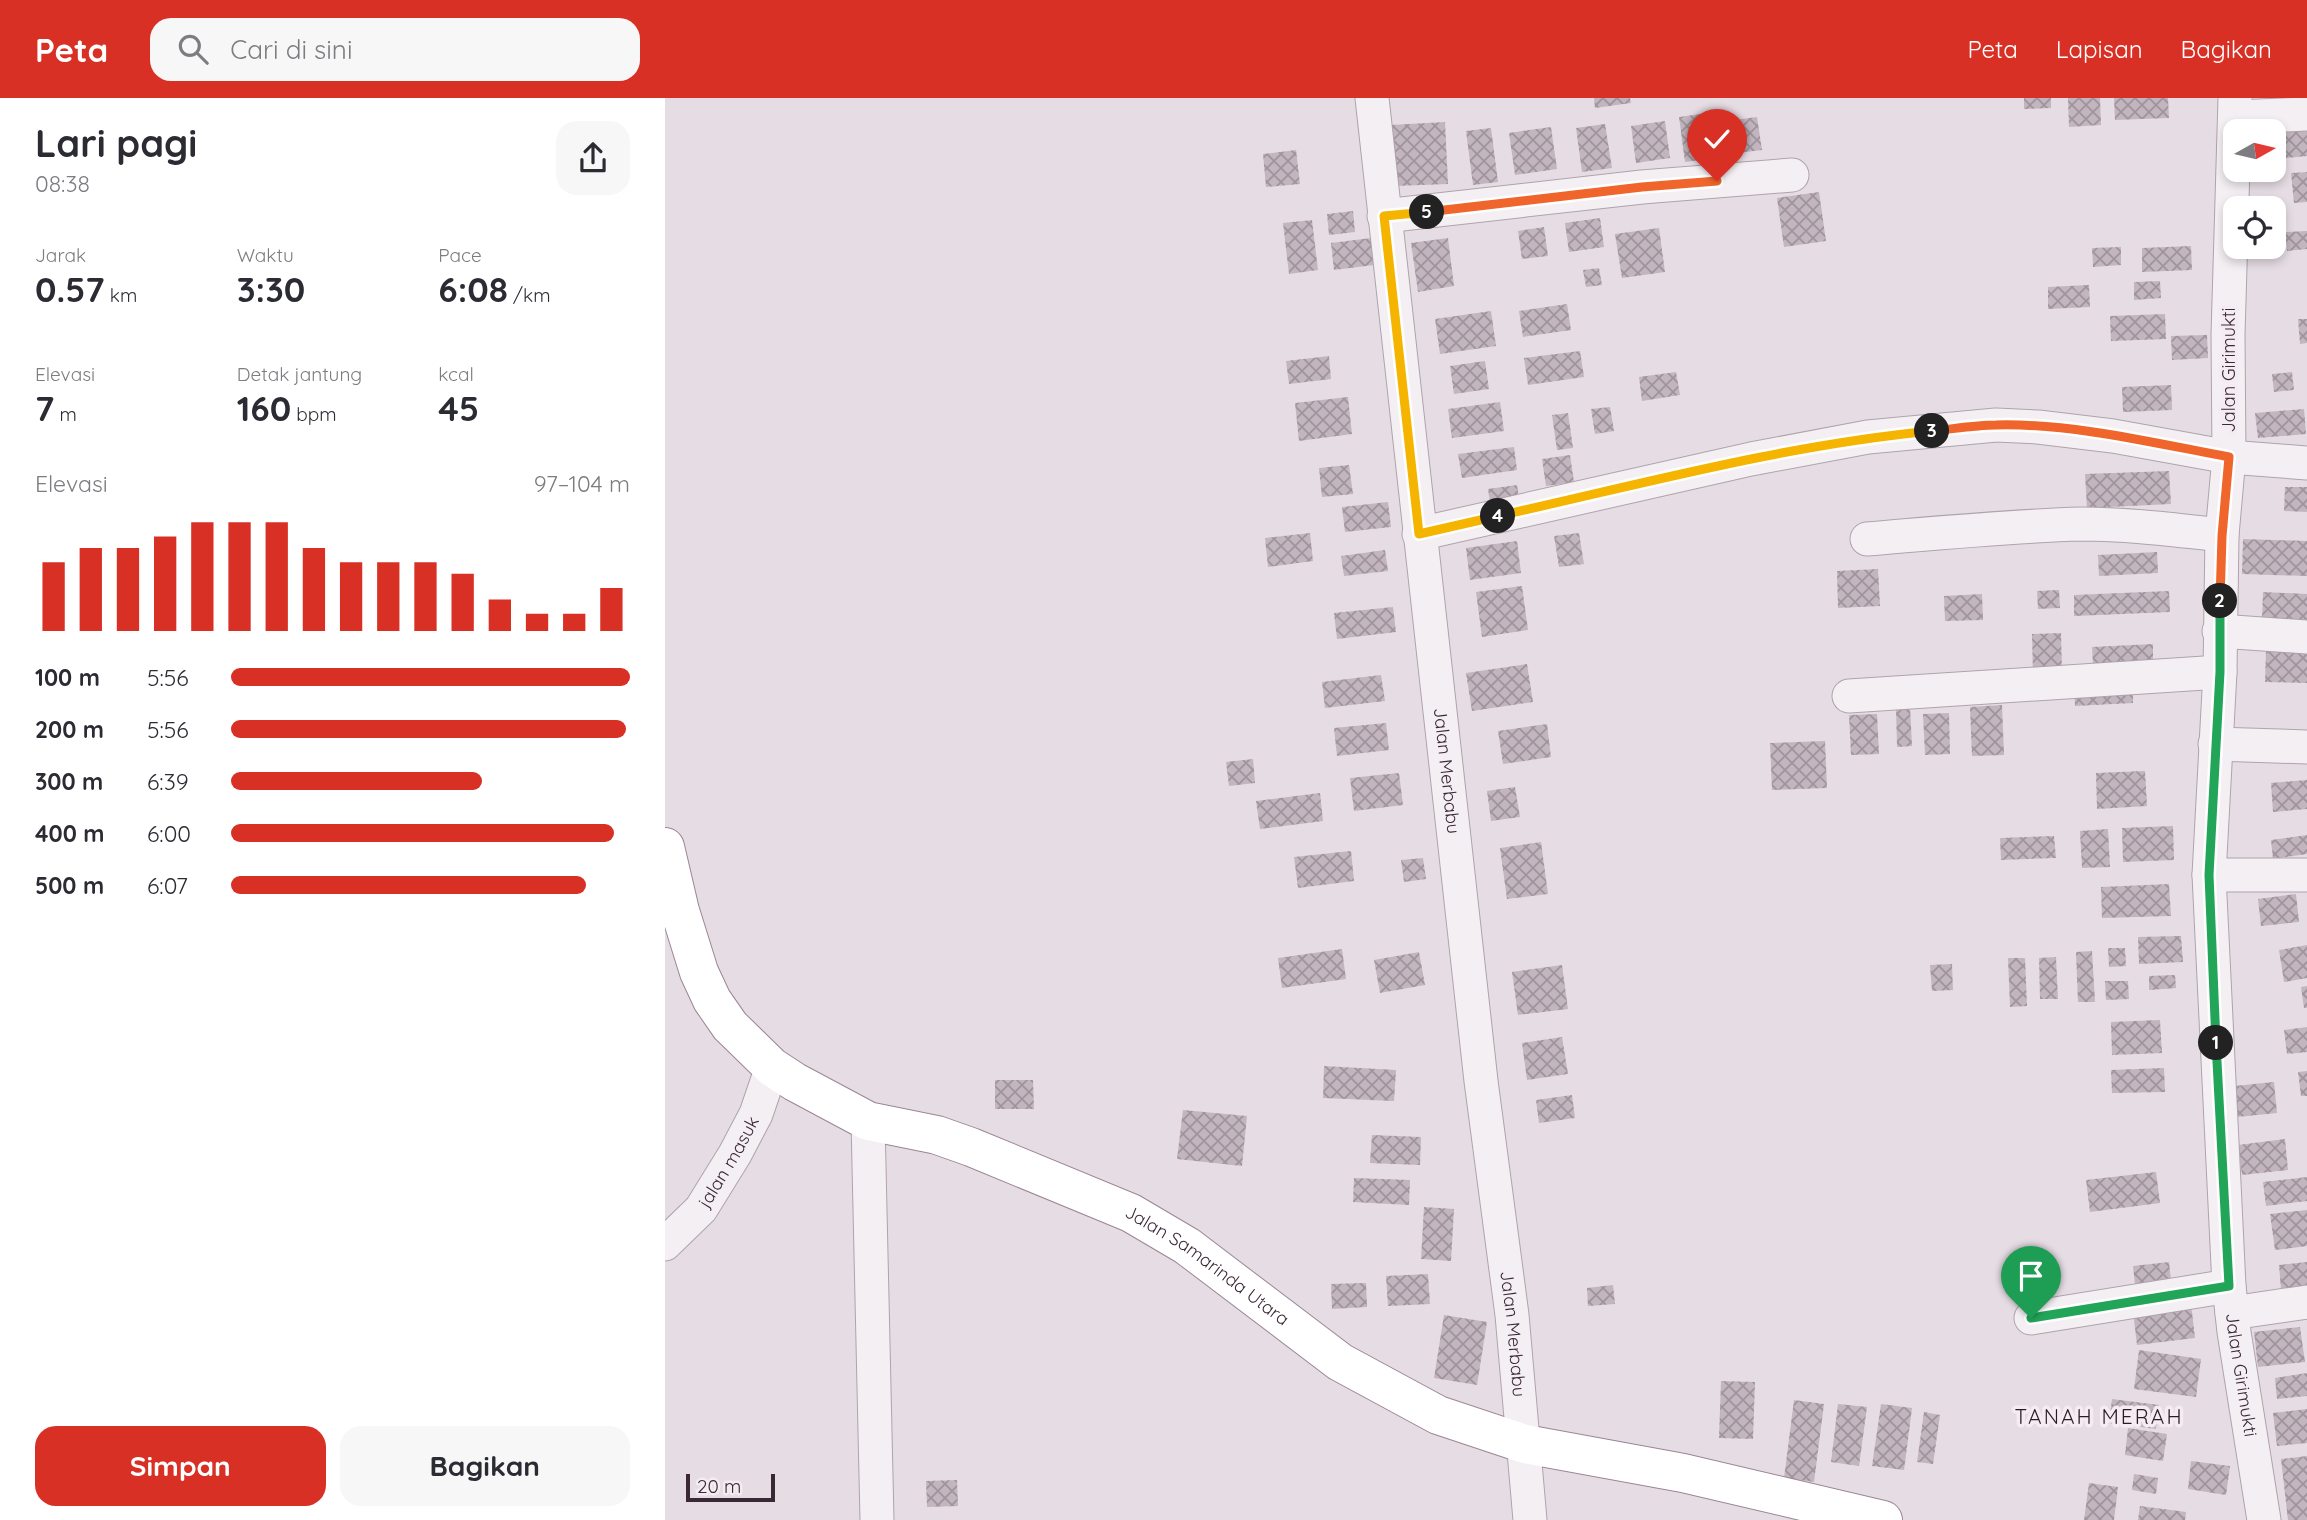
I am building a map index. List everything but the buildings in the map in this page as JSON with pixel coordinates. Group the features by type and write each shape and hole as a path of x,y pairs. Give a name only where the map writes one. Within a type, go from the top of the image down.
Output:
{"highway":[{"name":"Jalan Samarinda Utara","path":"665,848 680,911 699,972 712,1000 730,1026 772,1067 868,1121 937,1135 1131,1213 1187,1246 1340,1363 1438,1415 1525,1444 1683,1473 1883,1520"}],"street":[{"name":"Jalan Merbabu","path":"1372,98 1481,1081 1513,1315 1530,1520"},
{"path":"2235,107 2307,114"},
{"name":"Jalan Girimukti","path":"2235,107 2228,335 2229,457 2222,536 2220,672 2209,875 2230,1299 2265,1520"},
{"path":"1384,216 1642,187 1792,175"},
{"path":"1419,534 1751,459 1868,437 1996,425 2113,436 2229,457 2307,463"},
{"path":"1867,539 2084,524 2160,528 2222,536"},
{"path":"2219,631 2307,637"},
{"path":"1849,696 2220,672"},
{"path":"2215,744 2307,747"},
{"path":"2209,875 2307,875"},
{"name":"jalan masuk","path":"665,1244 701,1209 735,1154 756,1114 772,1067"},
{"path":"868,1121 877,1520"},
{"path":"2031,1318 2230,1299 2307,1302"}],"district":[{"name":"TANAH MERAH","path":"2099,1417"}],"route":[{"path":"1717,181 1384,216 1419,534 1751,459 1868,437 1996,425 2038,427 2113,436 2229,457 2222,536 2220,672 2209,875 2229,1286 2031,1318"}]}
